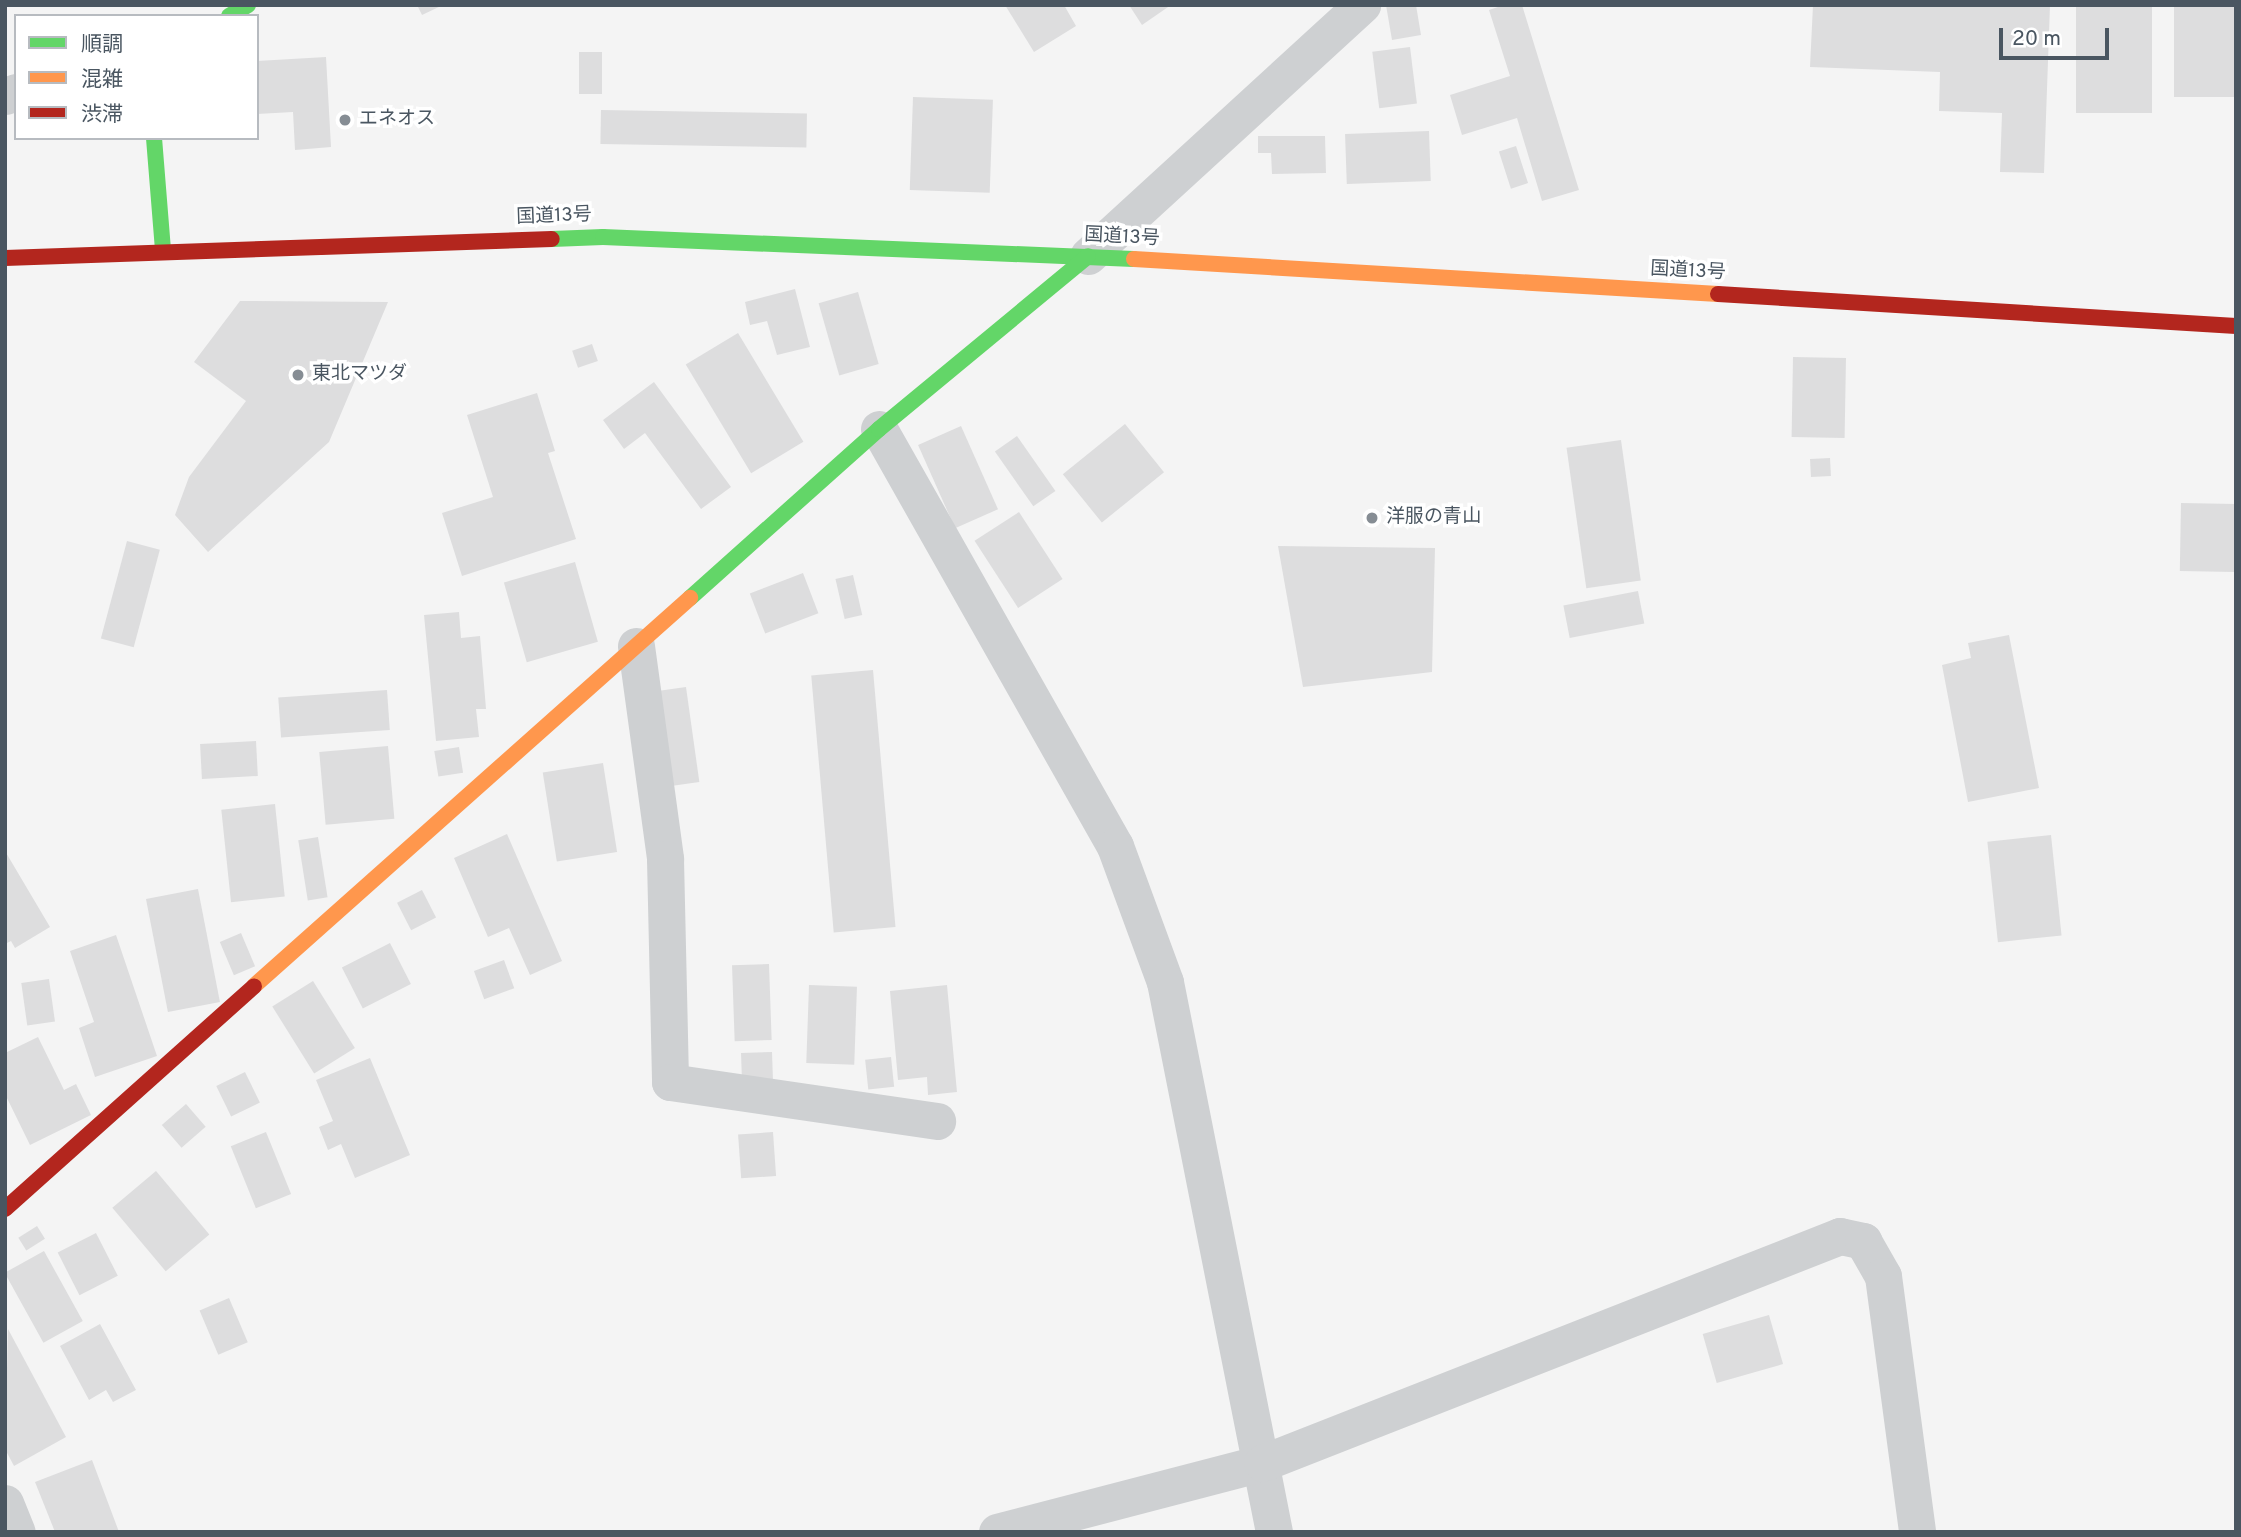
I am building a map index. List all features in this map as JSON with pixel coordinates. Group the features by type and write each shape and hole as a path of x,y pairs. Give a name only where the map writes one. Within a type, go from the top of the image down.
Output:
{"main road":[{"path":"232,14 248,5"},
{"path":"154,140 163,249"},
{"name":"国道13号","path":"5,258 163,249 603,237 1088,256 2236,326"},
{"path":"5,1209 879,429 1088,256"}],"street":[{"path":"1088,256 1362,5"},
{"path":"879,429 1115,846 1165,982 1274,1532"},
{"path":"636,646 665,859 670,1082 937,1121"},
{"path":"997,1532 1262,1463 1840,1236 1864,1241 1883,1276 1917,1532"},
{"path":"5,1503 17,1532"}],"building":[{"path":"417,5 443,5 422,15"},
{"path":"1005,5 1064,5 1076,26 1034,52"},
{"path":"1129,5 1171,5 1142,25"},
{"path":"1386,5 1416,5 1421,35 1392,40"},
{"path":"1504,5 1522,5 1579,190 1542,201 1517,118 1462,135 1450,95 1510,76 1489,10"},
{"path":"1813,5 2050,5 2044,173 2000,172 2002,113 1939,111 1940,72 1810,67"},
{"path":"2076,5 2152,5 2152,113 2076,113"},
{"path":"2174,5 2236,5 2236,97 2174,97"},
{"path":"1410,47 1417,104 1379,108 1372,52"},
{"path":"579,52 602,52 602,94 579,94"},
{"path":"326,57 331,147 295,150 293,112 259,114 259,61"},
{"path":"913,97 993,100 990,193 910,190"},
{"path":"601,110 807,114 806,148 600,144"},
{"path":"1429,131 1431,181 1347,184 1345,134"},
{"path":"1258,136 1325,136 1326,173 1272,174 1271,153 1258,153"},
{"path":"1516,146 1528,183 1511,189 1499,152"},
{"path":"795,289 810,347 777,355 767,321 750,325 745,302"},
{"path":"858,292 879,364 839,375 819,303"},
{"path":"240,301 388,302 329,442 208,552 175,515 189,477 246,401 194,362"},
{"path":"738,333 803,442 751,473 686,364"},
{"path":"592,344 598,361 578,368 572,351"},
{"path":"1793,357 1846,358 1845,438 1792,437"},
{"path":"654,382 731,487 701,509 645,433 624,449 603,420"},
{"path":"537,393 555,451 548,453 576,539 462,576 442,513 493,497 467,415"},
{"path":"1125,424 1164,472 1102,523 1063,474"},
{"path":"961,426 998,509 955,528 918,445"},
{"path":"1017,436 1055,491 1033,506 995,451"},
{"path":"1621,440 1641,581 1586,588 1567,448"},
{"path":"1830,458 1831,476 1811,477 1810,459"},
{"path":"2181,503 2236,504 2235,572 2180,571"},
{"path":"1019,512 1063,579 1018,608 975,541"},
{"path":"127,541 160,550 134,647 101,639"},
{"path":"1278,546 1435,548 1432,672 1303,687"},
{"path":"575,562 598,642 527,662 504,582"},
{"path":"803,573 818,613 765,634 750,593"},
{"path":"853,575 862,615 845,619 835,579"},
{"path":"1638,591 1644,623 1570,638 1563,606"},
{"path":"459,612 461,638 480,636 486,709 476,709 479,737 436,741 424,615"},
{"path":"2009,635 2039,788 1968,802 1942,665 1971,658 1968,643"},
{"path":"873,670 895,927 834,932 811,675"},
{"path":"686,687 699,782 666,787 652,692"},
{"path":"387,690 390,730 281,738 278,698"},
{"path":"256,741 258,776 202,779 200,744"},
{"path":"388,746 394,819 326,825 319,752"},
{"path":"459,747 463,773 438,777 434,751"},
{"path":"603,763 617,852 557,861 543,773"},
{"path":"275,804 285,896 231,902 221,810"},
{"path":"507,834 562,961 530,975 509,928 488,937 454,858"},
{"path":"2051,835 2062,935 1998,942 1987,842"},
{"path":"318,837 328,897 308,900 298,840"},
{"path":"5,851 50,927 15,948 11,941 5,944"},
{"path":"198,889 220,1002 168,1012 146,899"},
{"path":"422,890 436,918 411,930 397,903"},
{"path":"241,933 255,966 234,975 220,942"},
{"path":"116,935 157,1056 95,1077 79,1028 94,1022 70,951"},
{"path":"390,943 411,984 363,1009 342,968"},
{"path":"504,960 514,988 484,999 474,971"},
{"path":"769,964 772,1040 735,1041 732,965"},
{"path":"49,979 55,1022 27,1025 21,983"},
{"path":"313,981 355,1048 314,1073 272,1006"},
{"path":"809,985 857,987 854,1065 806,1063"},
{"path":"947,985 957,1092 928,1095 927,1077 898,1080 890,991"},
{"path":"38,1037 64,1090 76,1084 91,1115 30,1145 5,1094 5,1053"},
{"path":"772,1052 773,1081 742,1082 741,1053"},
{"path":"891,1057 894,1087 868,1090 865,1060"},
{"path":"370,1058 410,1155 355,1178 341,1144 328,1150 319,1127 333,1121 316,1080"},
{"path":"245,1072 260,1103 231,1117 216,1086"},
{"path":"186,1104 206,1127 182,1148 162,1125"},
{"path":"266,1132 291,1194 256,1208 231,1146"},
{"path":"773,1132 776,1176 741,1178 738,1134"},
{"path":"156,1171 209,1235 166,1271 112,1208"},
{"path":"37,1226 45,1239 26,1250 18,1238"},
{"path":"96,1233 118,1276 79,1295 58,1253"},
{"path":"44,1251 83,1321 43,1343 5,1273"},
{"path":"229,1298 248,1342 218,1355 200,1311"},
{"path":"1769,1315 1783,1364 1717,1383 1703,1334"},
{"path":"100,1324 136,1390 113,1402 106,1390 89,1400 60,1346"},
{"path":"8,1329 66,1437 14,1466 5,1449"},
{"path":"92,1460 119,1532 55,1532 35,1482"}],"traffic: fast":[{"path":"232,14 248,5"},
{"path":"154,140 163,249"},
{"path":"552,239 603,237 1134,259"},
{"path":"690,598 879,429 1088,256"}],"traffic: slow":[{"path":"1134,259 1718,294"},
{"path":"254,986 690,598"}],"traffic: jam":[{"path":"5,258 552,239"},
{"path":"1718,294 2236,326"},
{"path":"5,1209 254,986"}],"place":[{"name":"エネオス","path":"345,120"},
{"name":"東北マツダ","path":"298,375"},
{"name":"洋服の青山","path":"1372,518"}]}
